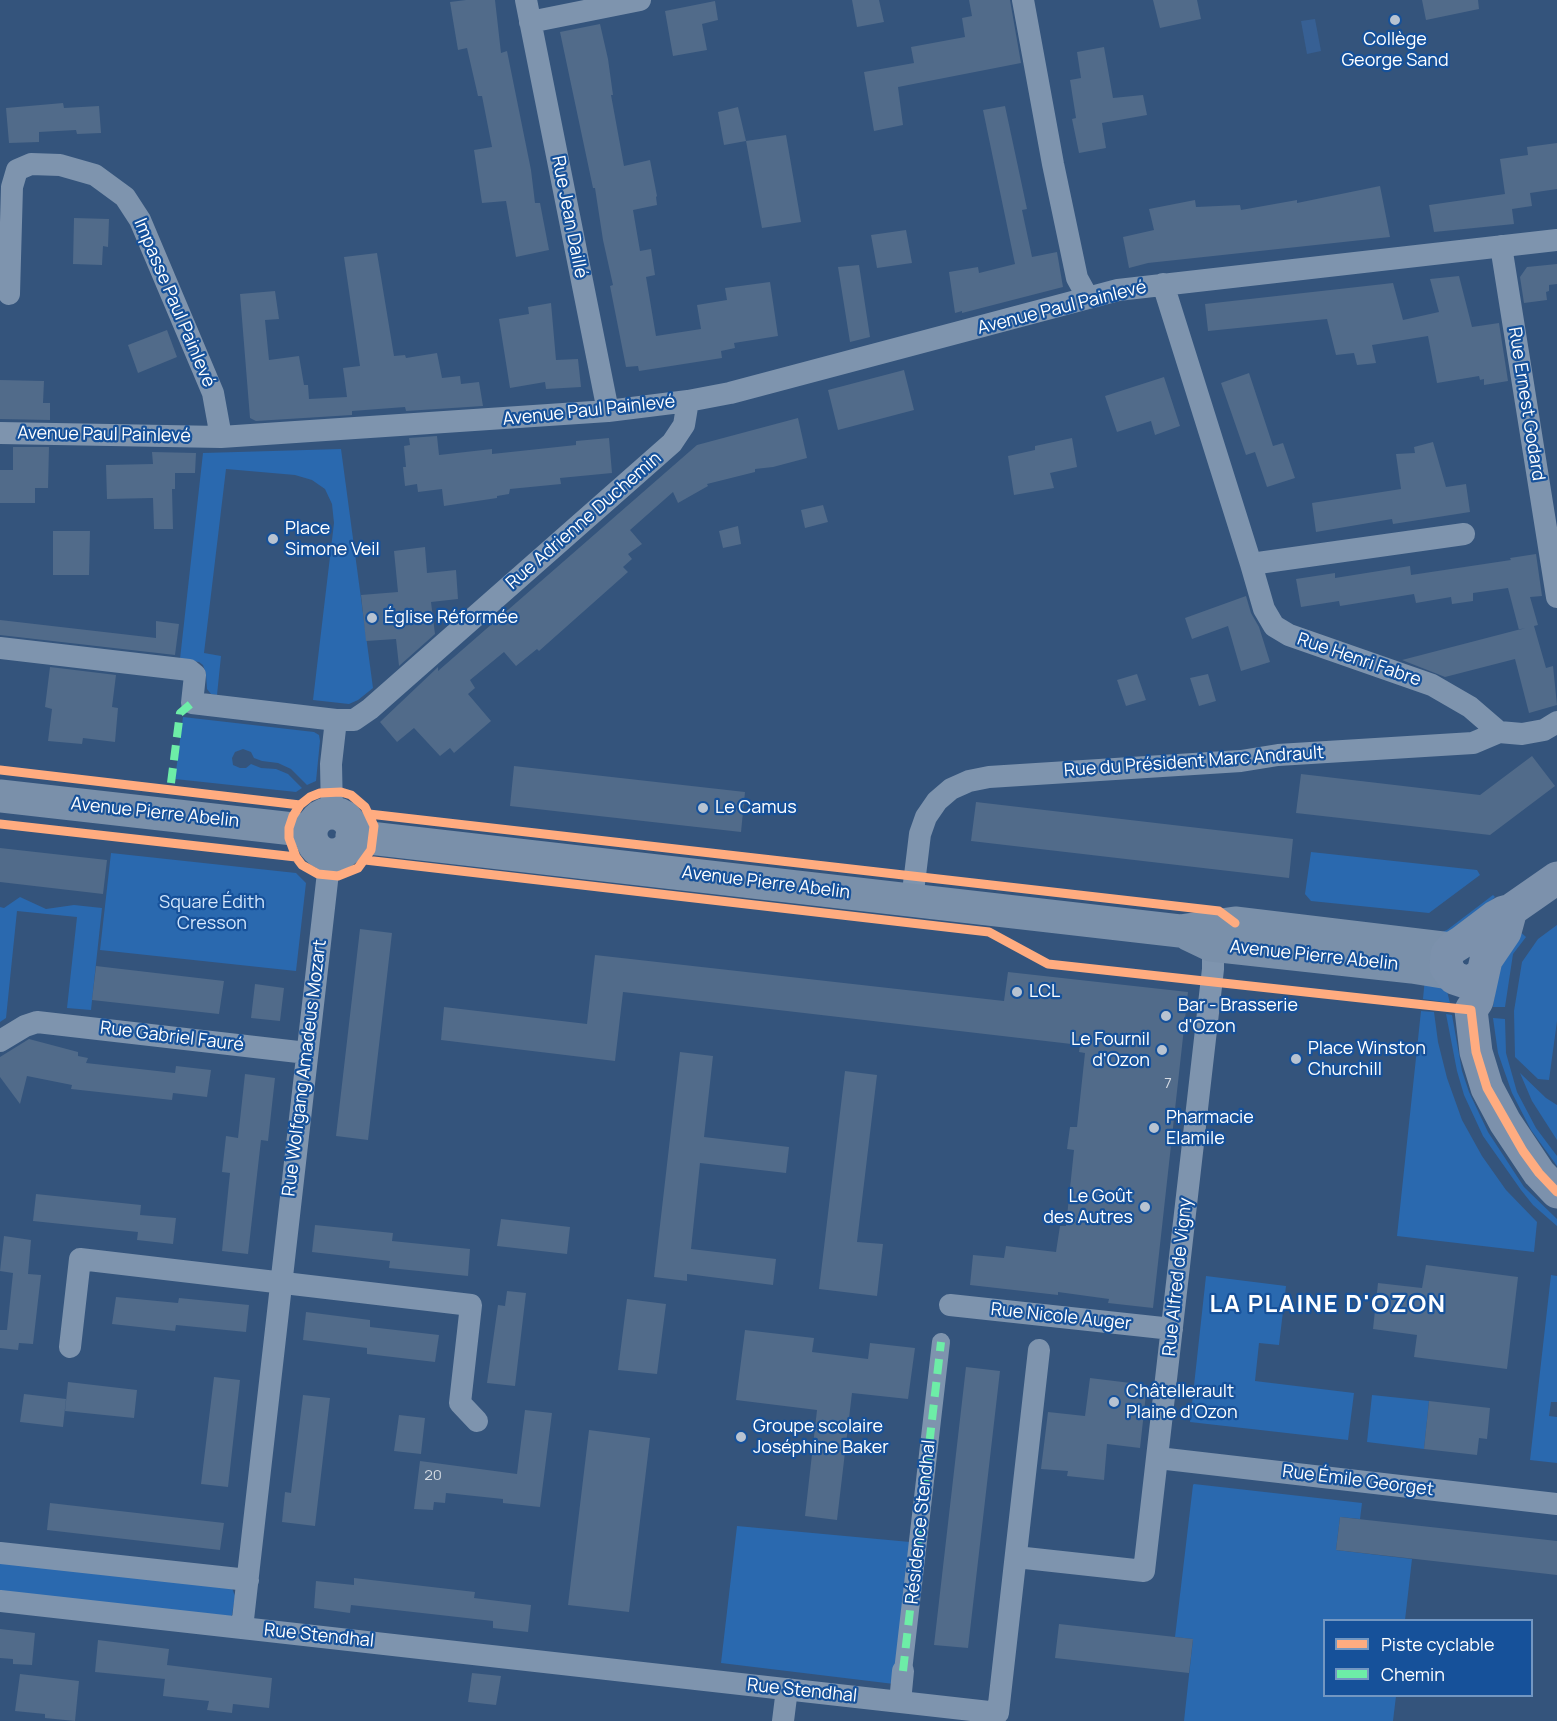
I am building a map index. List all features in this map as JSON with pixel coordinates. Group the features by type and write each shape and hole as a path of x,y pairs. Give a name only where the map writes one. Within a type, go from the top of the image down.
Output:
{"main road":[{"name":"Avenue Pierre Abelin","path":"0,795 1212,936 1235,923 1464,963"},
{"path":"1557,878 1511,910 1505,932 1464,963 1463,1001 1471,1010 1476,1052 1487,1088 1523,1151 1557,1192"}],"street":[{"name":"Rue Jean Daillé","path":"608,411 528,11 640,0"},
{"path":"1023,0 1053,164 1077,278 1088,298"},
{"name":"Impasse Paul Painlevé","path":"9,294 12,187 17,170 31,164 60,165 95,175 125,197 140,220 213,393 221,437"},
{"name":"Avenue Paul Painlevé","path":"0,433 221,437 608,411 730,393 1118,290 1557,240"},
{"name":"Rue Ernest Godard","path":"1501,246 1557,597"},
{"name":"Rue Henri Fabre","path":"1163,284 1264,609 1274,626 1289,635 1432,685 1470,707 1499,732"},
{"name":"Rue Adrienne Duchemin","path":"336,720 354,720 370,709 672,443 684,425 688,401"},
{"path":"1251,564 1464,534"},
{"path":"0,648 189,670 195,675 192,704 336,720 331,764 331,834"},
{"name":"Rue du Président Marc Andrault","path":"912,900 920,834 926,817 937,801 951,789 969,781 989,777 1241,761 1278,755 1473,744 1499,732 1522,734 1544,729 1557,722"},
{"name":"Rue Wolfgang Amadeus Mozart","path":"248,1580 331,834"},
{"name":"Rue Alfred de Vigny","path":"1016,1557 1144,1571 1213,969 1212,936"},
{"name":"Rue Gabriel Fauré","path":"0,1041 25,1026 37,1022 307,1053"},
{"path":"70,1347 80,1259 471,1305 460,1403 477,1421"},
{"name":"Rue Nicole Auger","path":"950,1305 1172,1329"},
{"name":"Résidence Stendhal","path":"900,1702 941,1342"},
{"name":"Rue Stendhal","path":"0,1601 998,1713 1039,1350"},
{"name":"Rue Émile Georget","path":"1158,1458 1557,1504"},
{"path":"0,1553 248,1580"},
{"name":"Rue Stendhal","path":"242,1628 248,1580"},
{"path":"783,1721 787,1689"}],"green space":[{"path":"341,449 373,688 349,704 313,700 334,523 332,504 325,489 312,480 295,475 226,469 204,653 221,656 217,695 211,694 207,689 203,665 199,662 180,659 203,453"},
{"path":"183,717 314,732 319,735 320,741 316,781 307,785 291,769 278,763 254,758 251,752 243,749 235,752 232,758 233,765 246,768 251,764 261,768 276,769 288,774 302,788 296,792 175,779"},
{"path":"1311,852 1477,870 1480,875 1429,913 1311,901 1305,894"},
{"name":"Square Édith Cresson","path":"111,853 296,873 306,883 296,971 100,950"},
{"path":"1493,895 1495,897 1458,932 1439,933 1447,930"},
{"path":"20,897 46,909 74,905 102,908 91,1010 67,1008 77,917 17,911 6,1018 0,1022 0,907 4,908"},
{"path":"1557,925 1557,1021 1549,1080 1538,1079 1515,1057 1514,1011 1522,962 1538,939"},
{"path":"1517,929 1526,937 1513,954 1505,1007 1493,1007 1499,966"},
{"path":"1425,978 1447,991 1450,1003 1423,999"},
{"path":"1421,1011 1434,1012 1438,1042 1447,1078 1462,1120 1482,1156 1506,1190 1537,1222 1534,1252 1397,1236"},
{"path":"1446,1014 1452,1015 1462,1071 1488,1132 1524,1187 1557,1219 1557,1226 1533,1205 1483,1136 1464,1095"},
{"path":"1493,1018 1505,1019 1506,1053 1517,1092 1536,1128 1557,1156 1557,1166 1531,1130 1512,1093 1498,1053"},
{"path":"1520,1073 1546,1098 1557,1105 1557,1140 1532,1101"},
{"path":"1551,1275 1557,1276 1557,1402 1551,1402 1549,1416 1557,1417 1557,1463 1530,1460"},
{"path":"1206,1276 1286,1286 1279,1345 1259,1343 1255,1381 1354,1393 1348,1440 1190,1422"},
{"path":"1372,1395 1429,1401 1424,1449 1367,1442"},
{"path":"1193,1485 1362,1503 1360,1519 1340,1517 1336,1550 1412,1559 1405,1619 1323,1619 1323,1697 1396,1697 1393,1721 1184,1721 1193,1639 1175,1637"},
{"path":"737,1526 910,1542 894,1684 721,1663"},
{"path":"0,1562 232,1588 235,1596 232,1615 230,1617 0,1593"}],"shaded area":[{"path":"1315,19 1321,51 1307,54 1301,21"}],"building":[{"path":"495,0 501,53 507,51 531,170 535,203 540,203 549,250 516,257 506,201 482,203 474,150 492,147 482,96 478,96 467,48 458,50 450,2"},
{"path":"852,0 879,0 884,22 857,27"},
{"path":"969,0 1010,0 1021,63 898,87 903,125 874,131 864,72 914,63 911,47 965,37 962,18 972,16"},
{"path":"1153,0 1197,0 1201,19 1160,28"},
{"path":"1422,0 1478,0 1479,9 1426,20"},
{"path":"715,1 718,20 702,24 707,50 673,56 665,11"},
{"path":"600,24 608,59 613,95 611,95 624,166 650,160 657,196 657,205 633,210 640,251 651,249 655,275 646,277 656,336 701,329 697,305 727,300 725,288 770,282 778,336 734,343 735,348 721,351 722,358 639,371 638,366 626,367 610,286 613,285 595,188 593,188 560,32"},
{"path":"1104,47 1113,98 1143,95 1147,115 1102,123 1106,148 1079,153 1072,119 1076,118 1070,80 1081,78 1077,52"},
{"path":"63,103 64,108 99,106 101,133 77,134 76,130 39,132 39,142 9,143 6,108"},
{"path":"1005,106 1027,209 1022,210 1032,257 1057,252 1063,287 955,313 949,272 978,267 979,273 1015,264 983,110"},
{"path":"738,107 746,141 724,145 718,112"},
{"path":"786,135 801,222 762,228 746,141"},
{"path":"1557,143 1557,189 1530,193 1532,206 1512,209 1514,224 1434,232 1429,205 1505,194 1500,159 1528,155 1527,147"},
{"path":"1380,186 1390,237 1148,263 1129,268 1123,237 1154,230 1149,209 1195,200 1196,207 1240,205 1241,210 1297,200 1297,203"},
{"path":"74,218 109,219 108,247 103,246 102,265 73,264"},
{"path":"906,230 912,263 877,268 871,235"},
{"path":"377,253 394,356 405,355 406,358 437,353 442,378 460,376 461,384 479,382 483,406 406,411 405,407 352,411 352,415 256,421 250,418 240,294 275,291 279,319 265,320 269,360 299,356 304,385 308,385 309,399 347,397 343,368 360,366 344,257"},
{"path":"1557,264 1557,284 1549,285 1549,291 1546,292 1547,300 1524,303 1520,277 1527,267"},
{"path":"859,265 870,337 850,342 838,267"},
{"path":"1459,276 1472,327 1499,323 1508,381 1484,385 1484,379 1480,380 1479,376 1437,383 1428,336 1372,345 1376,363 1357,365 1354,353 1336,355 1327,319 1208,331 1205,304 1393,283 1403,320 1439,312 1430,279"},
{"path":"551,303 556,360 578,359 581,387 546,389 545,382 510,388 499,319 529,314 528,307"},
{"path":"167,330 177,357 138,373 128,345"},
{"path":"904,370 914,410 838,430 828,390"},
{"path":"1249,373 1273,446 1283,443 1295,478 1267,487 1255,452 1246,455 1221,383"},
{"path":"1164,377 1180,426 1155,435 1151,421 1117,432 1105,396"},
{"path":"0,380 44,381 43,403 50,403 50,420 0,419"},
{"path":"798,418 807,458 755,469 755,472 707,484 708,486 678,503 673,492 630,530 642,544 628,554 632,559 623,567 628,572 539,651 537,649 516,666 504,652 470,680 475,688 468,694 491,721 454,753 450,748 440,756 414,728 397,742 380,722 438,667 438,671 697,445"},
{"path":"437,436 439,455 492,449 492,454 576,445 576,441 609,438 612,473 560,478 561,484 510,489 509,494 497,496 497,498 444,506 442,489 418,492 417,484 405,486 403,467 406,467 404,446 410,445 409,438"},
{"path":"1072,438 1077,467 1050,473 1054,488 1014,495 1008,456 1035,450 1035,446"},
{"path":"1433,442 1446,487 1466,484 1470,512 1393,524 1392,519 1316,532 1312,503 1401,489 1396,454 1415,453 1414,447"},
{"path":"13,447 49,447 48,488 35,488 35,503 0,503 0,470 13,470"},
{"path":"152,452 196,453 195,473 175,473 175,489 172,489 173,529 154,529 153,498 107,499 106,465 153,464"},
{"path":"823,505 828,522 805,528 801,510"},
{"path":"738,526 741,544 723,548 719,531"},
{"path":"53,531 90,531 89,575 53,575"},
{"path":"425,547 427,573 456,570 458,599 431,602 435,634 399,666 396,639 366,641 361,595 398,592 394,551"},
{"path":"1536,554 1542,596 1530,597 1538,625 1534,626 1546,668 1553,666 1557,705 1529,713 1515,659 1445,677 1402,660 1519,630 1508,588 1473,593 1473,601 1452,604 1451,597 1416,603 1414,594 1340,606 1339,601 1301,607 1296,579 1335,573 1335,578 1410,566 1411,575"},
{"path":"1246,596 1270,662 1241,671 1228,626 1192,639 1185,618"},
{"path":"0,620 156,638 156,621 179,624 175,655 0,635"},
{"path":"50,667 116,675 112,707 118,708 115,742 83,738 82,744 48,741 52,709 45,707"},
{"path":"1137,674 1146,700 1126,706 1117,680"},
{"path":"1208,674 1216,701 1199,706 1190,678"},
{"path":"1532,756 1555,786 1490,835 1296,813 1301,774 1480,795"},
{"path":"514,766 745,792 741,832 510,806"},
{"path":"976,802 1293,839 1289,878 971,841"},
{"path":"0,848 107,860 103,894 0,882"},
{"path":"360,929 392,933 368,1140 336,1136"},
{"path":"595,955 1004,1001 1008,972 1188,992 1153,1308 1108,1303 1109,1299 1058,1292 1058,1295 970,1285 973,1255 1004,1258 1006,1246 1056,1252 1060,1226 1066,1226 1074,1150 1067,1149 1070,1127 1077,1127 1085,1053 1079,1052 1080,1045 623,992 615,1061 441,1040 444,1007 587,1024"},
{"path":"96,966 224,981 219,1014 92,1000"},
{"path":"255,984 284,988 280,1021 251,1018"},
{"path":"29,1039 78,1052 78,1056 88,1058 86,1063 175,1073 176,1066 211,1070 207,1097 173,1093 172,1100 71,1089 72,1085 27,1076 20,1104 0,1077 0,1057"},
{"path":"680,1052 713,1056 704,1137 789,1147 786,1173 700,1163 691,1249 776,1259 773,1285 687,1274 687,1281 654,1277"},
{"path":"845,1071 877,1075 857,1242 883,1244 877,1296 819,1289"},
{"path":"245,1074 275,1078 268,1141 261,1140 248,1254 222,1251 230,1173 222,1172 226,1136 238,1138"},
{"path":"36,1194 141,1205 140,1215 176,1218 173,1244 137,1240 138,1232 33,1221"},
{"path":"501,1219 570,1227 567,1254 497,1246"},
{"path":"315,1225 393,1233 392,1241 470,1249 468,1276 389,1268 390,1261 312,1252"},
{"path":"4,1236 31,1240 28,1274 41,1275 33,1344 19,1343 18,1350 0,1348 0,1330 7,1330 13,1273 0,1271"},
{"path":"1426,1265 1518,1277 1507,1369 1414,1357 1417,1335 1373,1329 1378,1283 1422,1288"},
{"path":"507,1291 526,1293 515,1386 487,1383 498,1305 505,1306"},
{"path":"116,1297 178,1303 179,1298 249,1305 246,1332 176,1325 175,1331 112,1324"},
{"path":"627,1299 666,1304 657,1374 618,1370"},
{"path":"306,1312 370,1320 370,1327 439,1335 435,1362 367,1354 367,1348 303,1340"},
{"path":"745,1330 814,1338 812,1352 868,1359 870,1343 915,1348 908,1399 852,1393 837,1520 805,1516 817,1410 736,1400"},
{"path":"966,1367 1000,1371 968,1648 934,1645"},
{"path":"214,1377 240,1380 228,1487 201,1484"},
{"path":"1090,1378 1147,1385 1140,1448 1107,1444 1104,1480 1067,1476 1068,1471 1041,1469 1048,1412 1085,1416"},
{"path":"68,1382 137,1390 134,1418 65,1411"},
{"path":"24,1394 66,1399 63,1427 20,1422"},
{"path":"303,1395 330,1398 315,1526 282,1522 285,1492 291,1493"},
{"path":"1429,1401 1490,1408 1487,1439 1479,1438 1477,1455 1424,1449"},
{"path":"525,1410 552,1413 540,1507 503,1503 503,1499 446,1493 445,1503 434,1502 433,1510 414,1509 420,1461 517,1474"},
{"path":"399,1415 425,1418 421,1454 394,1451"},
{"path":"589,1430 650,1438 629,1612 568,1605"},
{"path":"50,1503 224,1523 220,1550 47,1530"},
{"path":"1340,1517 1557,1541 1557,1575 1336,1550"},
{"path":"354,1578 475,1592 474,1598 531,1605 528,1632 493,1628 493,1621 351,1605 350,1613 314,1608 316,1581 354,1585"},
{"path":"1059,1624 1193,1639 1189,1673 1055,1658"},
{"path":"0,1629 35,1633 32,1665 13,1664 13,1659 0,1658"},
{"path":"98,1640 169,1649 167,1665 272,1678 269,1708 233,1704 232,1713 207,1710 209,1701 163,1696 165,1679 95,1672"},
{"path":"472,1673 501,1676 496,1705 468,1702"},
{"path":"20,1674 79,1681 75,1721 45,1718 45,1714 15,1711"}],"marked path":[{"path":"171,783 180,713 192,703"},
{"path":"903,1671 941,1342"}],"cycle path":[{"path":"0,770 300,805"},
{"path":"0,824 296,857 302,865 318,874 338,876 358,868 371,850 374,826 365,807 351,795 341,792 320,793 310,797 300,805 289,828 289,838 296,857"},
{"path":"369,814 1219,911 1235,923"},
{"path":"365,860 989,932 1048,964 1471,1010 1476,1052 1487,1088 1523,1151 1557,1192"}],"place":[{"name":"Collège George Sand","path":"1395,20"},
{"name":"Place Simone Veil","path":"273,539"},
{"name":"Église Réformée","path":"372,618"},
{"name":"Le Camus","path":"703,808"},
{"name":"LCL","path":"1017,992"},
{"name":"Bar - Brasserie d'Ozon","path":"1166,1016"},
{"name":"Le Fournil d'Ozon","path":"1162,1050"},
{"name":"Place Winston Churchill","path":"1296,1059"},
{"name":"Pharmacie Elamile","path":"1154,1128"},
{"name":"Le Goût des Autres","path":"1145,1207"},
{"name":"Châtellerault Plaine d'Ozon","path":"1114,1402"},
{"name":"Groupe scolaire Joséphine Baker","path":"741,1437"}],"district":[{"name":"LA PLAINE D'OZON","path":"1328,1305"}]}
